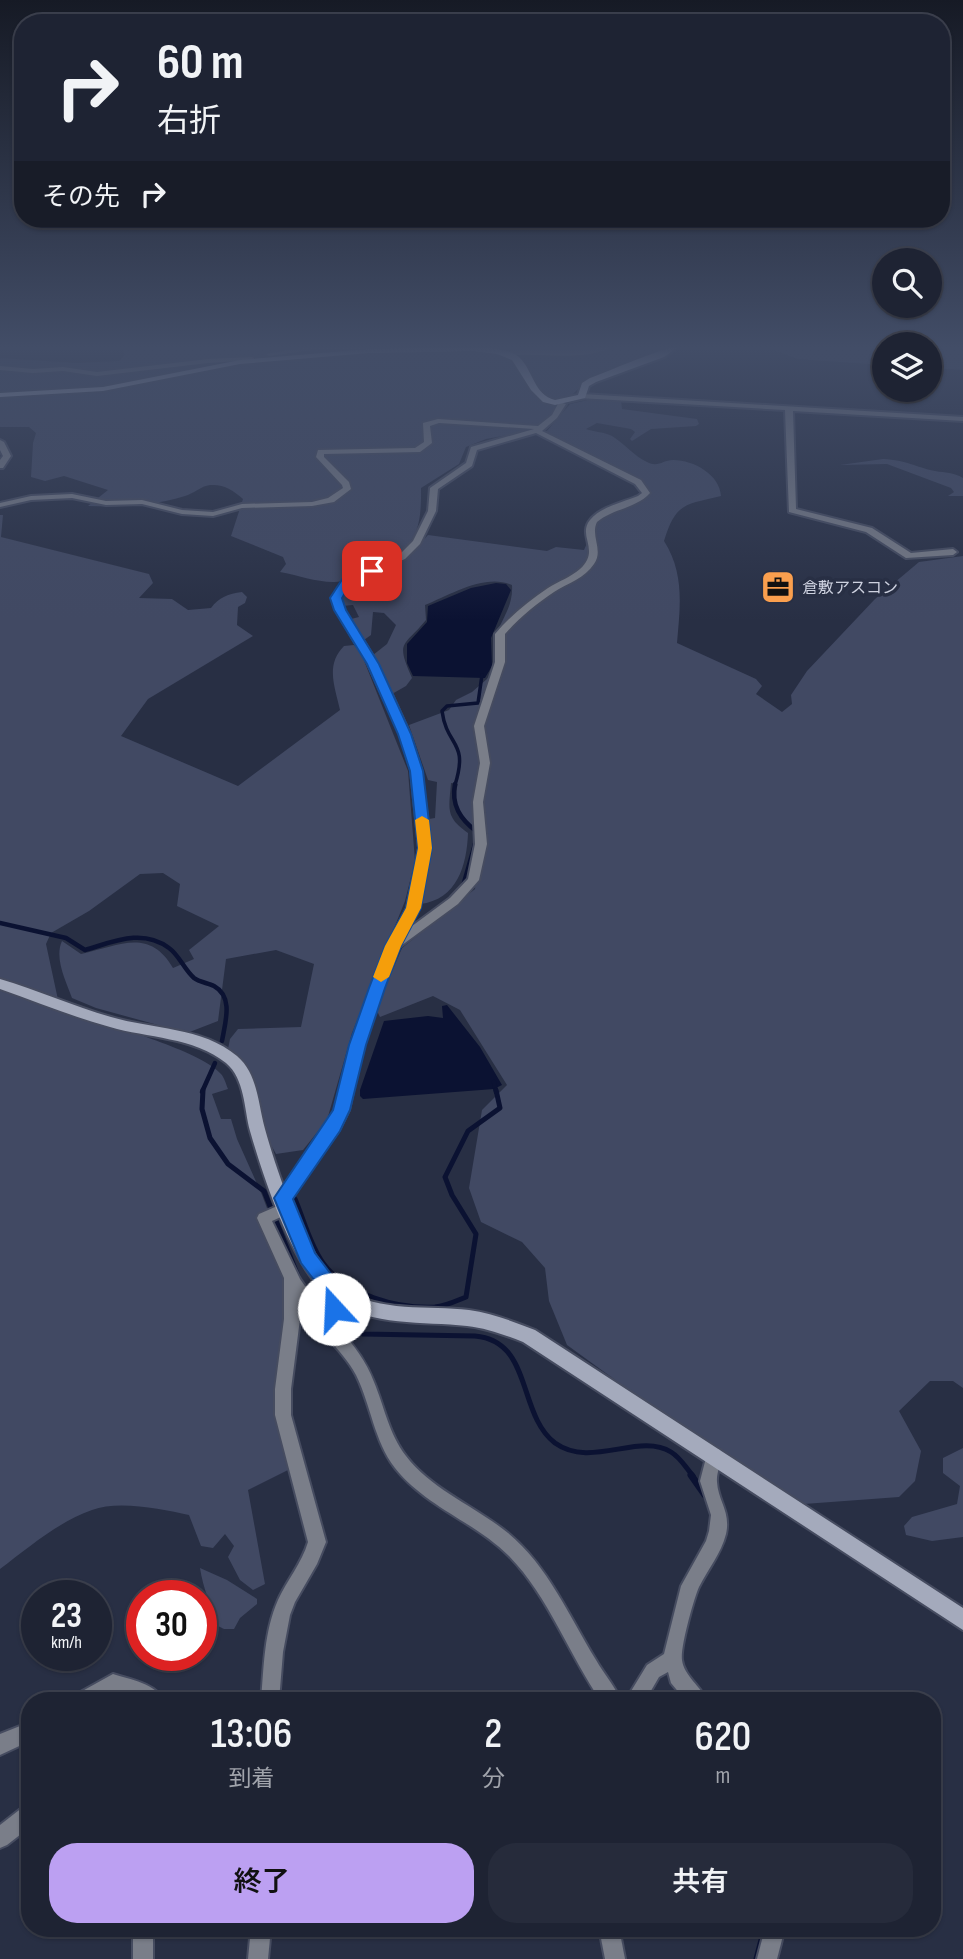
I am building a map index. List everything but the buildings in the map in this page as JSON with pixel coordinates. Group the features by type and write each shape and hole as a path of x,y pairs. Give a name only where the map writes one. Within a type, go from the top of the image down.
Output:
{"street":[{"path":"0,505 31,498 72,496 106,503 142,502 205,514 242,506 313,505 331,500 346,489 346,484 320,457 321,452 417,450 428,443 427,438"},
{"path":"504,438 474,449 468,464 434,488 432,511 417,542 402,557 347,580 336,598 340,610 373,664 405,734 416,771 425,848 413,908 393,946 357,1045 342,1110 279,1209 264,1218 290,1276 308,1307 334,1312 369,1308 470,1318 500,1324 519,1332 963,1620"},
{"path":"393,946 454,901 473,880 481,844 478,802 485,763 479,726 500,662 500,634 550,591 583,572 593,561 596,552 590,531 592,523 599,516 642,498 646,493 638,482 559,438"},
{"path":"790,438 792,510 869,530 909,556 953,552"},
{"path":"0,442 7,456 0,466"},
{"path":"0,984 111,1022 211,1046 232,1060 244,1075 279,1209 323,1280 392,1452 407,1471 497,1535 527,1564 606,1692"},
{"path":"271,1692 277,1625 286,1601 313,1557 317,1542 283,1415 283,1389 292,1319 290,1276"},
{"path":"639,1692 647,1679 668,1662 690,1586 714,1545 719,1531 719,1514 708,1482 714,1456"},
{"path":"668,1662 691,1692"},
{"path":"98,1692 113,1683 139,1692"},
{"path":"0,1745 21,1734"},
{"path":"0,1839 21,1822"},
{"path":"143,1937 144,1959"},
{"path":"258,1959 260,1937"},
{"path":"611,1937 615,1959"},
{"path":"767,1959 773,1937"}],"shaded area":[{"path":"34,438 489,438 466,447 459,464 421,488 416,532 403,549 379,564 333,582 280,572 286,564 283,557 231,536 243,499 232,490 215,485 185,496 149,504 88,506 108,490 64,476 45,481 31,477"},
{"path":"559,438 616,438 651,464 669,460 681,461 697,466 711,475 720,488 721,496 684,507 673,519 664,541 671,553 680,591 677,643 756,679 762,686 756,694 782,712 792,704 791,695 807,671 875,599 919,562 963,556 963,1388 953,1381 930,1381 899,1411 921,1451 915,1481 899,1497 804,1504 647,1403 567,1345 549,1301 545,1268 522,1242 481,1222 469,1188 482,1110 507,1085 460,1010 433,996 380,1017 376,1009 402,948 475,889 480,831 460,812 456,799 458,784 451,783 450,812 455,822 468,833 465,857 458,879 451,888 443,896 420,904 428,868 429,819 435,818 437,782 428,780 409,725 449,710 456,700 472,692 487,679 495,667 495,641 509,606 512,585 502,582 479,583 425,605 426,620 407,640 403,650 412,678 406,686 392,694 373,655 387,644 396,625 384,613 373,612 371,635 364,640 351,619 359,617 353,605 342,606 340,598 352,582 407,557 428,535 547,551 556,547 584,550 594,527 602,517 649,493 638,478"},
{"path":"883,459 959,476 963,478 963,496 948,496 954,492 951,488 887,464 840,465"},
{"path":"0,515 3,515 1,537 149,574 153,583 139,598 172,599 188,610 211,608 232,594 242,592 247,597 245,603 238,607 237,625 253,636 148,699 121,736 238,786 340,710 333,669 338,653 344,646 354,645 361,653 408,771 415,861 405,901 352,1033 327,1120 303,1150 276,1154 264,1132 250,1072 228,1049 230,1039 238,1029 301,1027 314,964 276,950 226,959 218,1021 187,1033 96,1008 72,998 60,962 62,941 81,954 120,944 143,943 164,955 173,968 194,959 189,950 219,926 177,906 180,884 163,873 140,874 89,911 51,933 46,944 60,1009 170,1046 209,1065 222,1075 228,1089 212,1094 221,1119 231,1119 306,1311 287,1329 276,1405 288,1470 248,1490 265,1584 253,1590 240,1580 228,1557 234,1546 225,1534 213,1548 201,1546 189,1515 140,1506 103,1507 79,1515 44,1536 0,1569"},
{"path":"496,583 506,584 511,590 491,638 492,666 485,678 413,676 407,663 407,644 427,622 428,606 471,588"},
{"path":"447,1005 480,1047 502,1085 494,1089 363,1099 360,1090 384,1021 428,1016 443,1018 442,1006"},
{"path":"963,1448 963,1537 932,1541 906,1535 904,1526 912,1517 957,1504 960,1486 943,1473 943,1458"},
{"path":"200,1568 227,1580 257,1599 257,1604 240,1618 234,1629 224,1629 217,1626 217,1580 202,1580"}],"waterway":[{"path":"455,785 460,760 442,711 447,706 478,703 482,675"},
{"path":"455,784 454,799 458,811 477,832"},
{"path":"463,886 475,844"},
{"path":"0,923 66,938 85,950 127,939 159,942 173,951 194,978 214,986 224,997 227,1011 222,1041"},
{"path":"202,1092 215,1063"},
{"path":"494,1082 496,1092"},
{"path":"203,1090 202,1109 210,1138 228,1164 264,1191 298,1276"},
{"path":"295,1199 318,1256 345,1284 374,1298 421,1307 439,1306 466,1297 476,1234 452,1195 445,1177 468,1131 500,1108 496,1090"},
{"path":"312,1297 323,1308 342,1316 363,1334 475,1336 494,1341 507,1351 516,1364 535,1415 543,1430 555,1443 584,1453 630,1447 658,1447 675,1454 693,1476"},
{"path":"691,1475 705,1495"},
{"path":"757,1959 762,1940"}],"slow traffic":[{"path":"381,977 393,946 413,908 425,848 422,820"}],"place":[{"name":"倉敷アスコン","path":"778,587"}],"route":[{"path":"334,1309 338,1295 323,1280 307,1257 283,1198 334,1126 342,1110 357,1045 377,988 393,946 413,908 425,848 416,771 405,734 373,664 340,610 336,598 347,580 372,571"}]}
